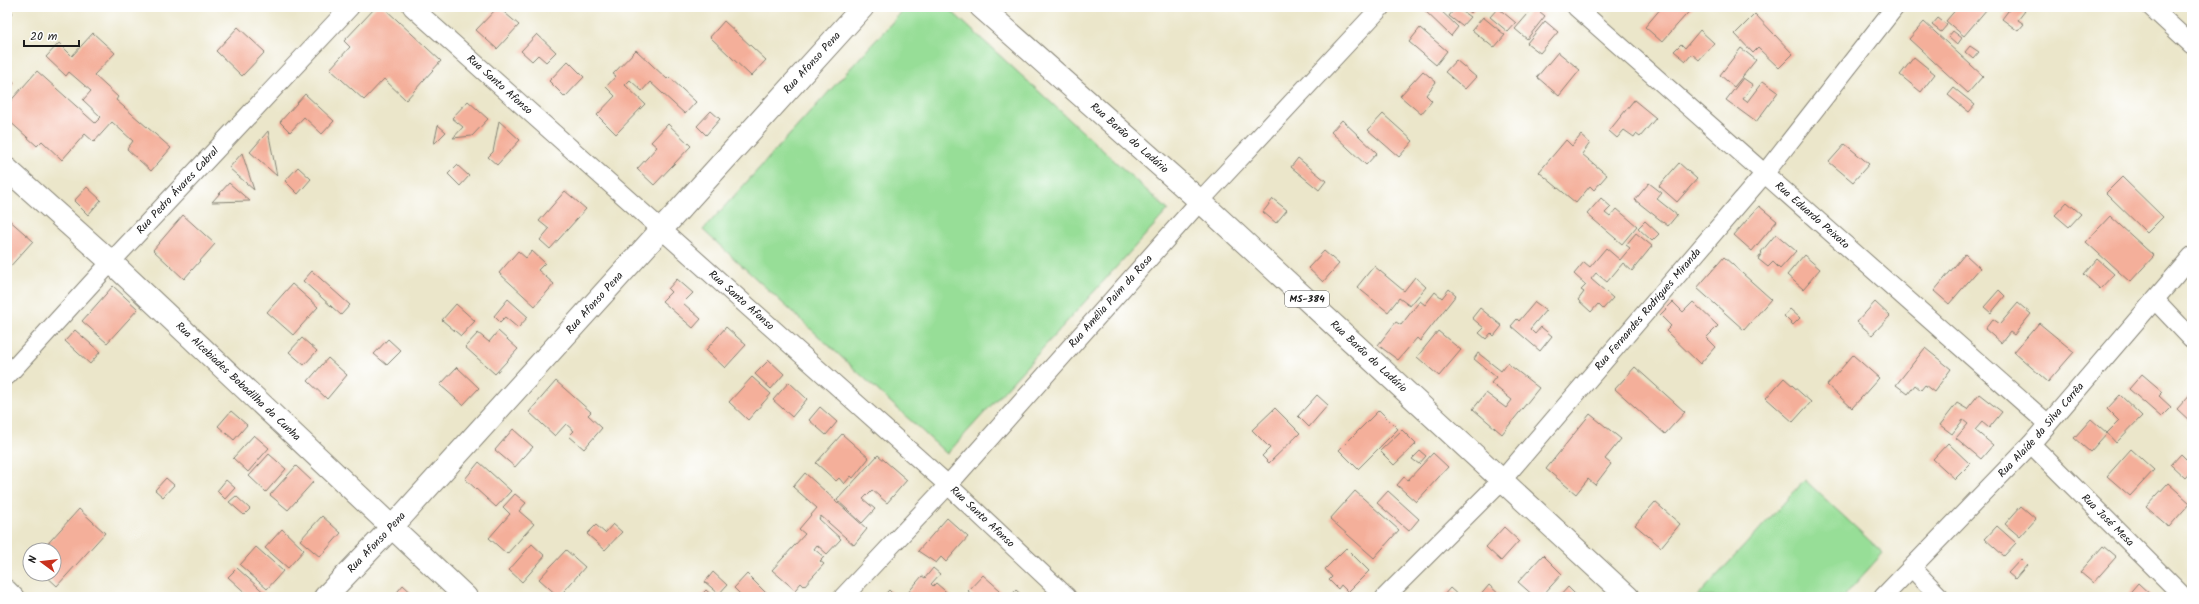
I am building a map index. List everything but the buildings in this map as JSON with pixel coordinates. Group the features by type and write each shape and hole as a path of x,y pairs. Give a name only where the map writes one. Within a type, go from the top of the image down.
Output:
{"street":[{"name":"Rua Pedro Ávares Cabral","path":"7,376 111,262 350,7"},
{"name":"Rua Santo Afonso","path":"412,7 948,485 1067,597"},
{"name":"Rua Afonso Pena","path":"325,597 392,527 864,7"},
{"name":"Rua Barão do Ladário","path":"980,7 1200,201 1503,479 1628,597"},
{"name":"Rua Amélia Paim da Rosa","path":"843,597 948,485 1200,201 1380,7"},
{"name":"Rua Eduardo Peixoto","path":"1576,7 2048,424"},
{"name":"Rua Fernandes Rodrigues Miranda","path":"1385,597 1503,479 1765,173 1895,7"},
{"path":"2151,7 2192,45"},
{"name":"Rua Alcebiades Bobadilha da Cunha","path":"7,169 111,262 466,597"},
{"name":"Rua Alaíde da Silva Corrêa","path":"1883,597 2031,444 2192,256"},
{"path":"2155,300 2192,339"},
{"name":"Rua José Mesa","path":"2031,444 2184,597"},
{"path":"1912,568 1940,597"},
{"path":"7,589 16,597"}],"green space":[{"path":"906,7 947,7 1168,210 947,454 703,230"},
{"path":"1805,480 1883,553 1843,597 1697,597"}]}
